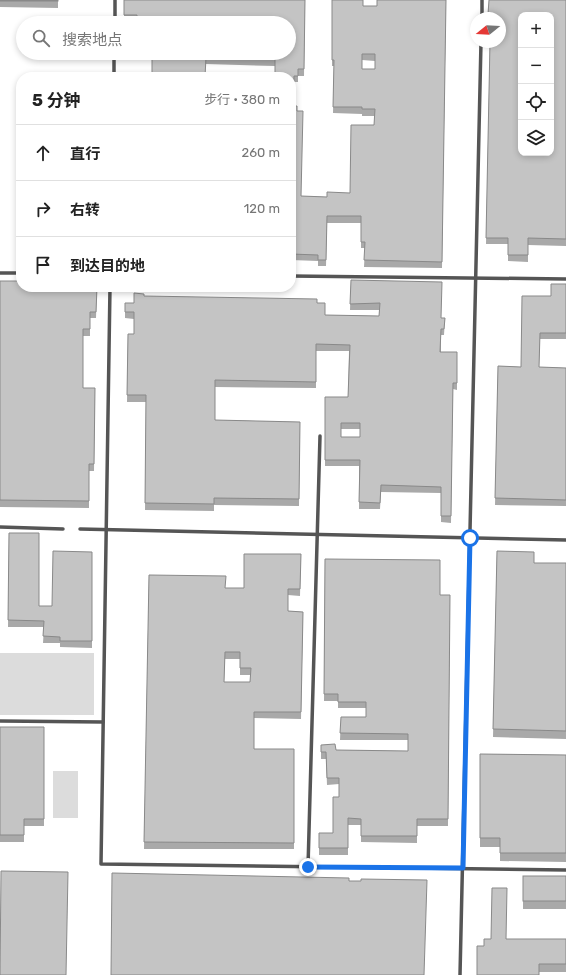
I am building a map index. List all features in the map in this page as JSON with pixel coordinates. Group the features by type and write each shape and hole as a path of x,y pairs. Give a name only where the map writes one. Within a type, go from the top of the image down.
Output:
{"lane":[{"path":"115,0 115,16"},
{"path":"482,0 482,12"},
{"path":"460,975 481,48"},
{"path":"114,60 114,72"},
{"path":"0,273 16,273"},
{"path":"296,276 566,279"},
{"path":"110,292 101,864 566,870"},
{"path":"308,867 320,436"},
{"path":"0,527 64,529"},
{"path":"80,529 566,540"},
{"path":"0,721 103,722"}],"shaded area":[{"path":"0,653 94,653 94,715 0,715"},
{"path":"53,771 78,771 78,818 53,818"}],"building":[{"path":"58,0 58,1 0,1"},
{"path":"124,0 305,0 304,69 298,69 298,76 296,76 296,72 275,72 275,60 296,60 296,16 124,15"},
{"path":"332,0 363,0 363,6 377,6 377,0 446,0 442,262 364,260 365,242 361,242 361,216 327,216 326,260 318,260 318,255 296,254 296,106 297,111 303,111 301,196 327,197 327,192 350,193 351,125 374,125 375,109 362,109 362,107 333,107 334,60 332,60","holes":["362,54 375,54 375,69 362,69"]},
{"path":"489,0 566,0 566,239 528,238 528,255 508,255 508,238 486,238 490,48 506,48 506,12 488,12"},
{"path":"152,60 206,60 205,72 152,72"},
{"path":"351,280 442,282 441,318 445,318 444,329 441,329 440,352 457,352 457,383 453,383 451,516 441,516 441,487 381,485 380,503 359,502 360,460 325,460 325,397 348,397 350,345 316,344 316,382 215,380 215,420 300,422 299,499 214,498 214,504 145,503 146,395 127,395 128,334 134,334 134,312 125,312 125,303 134,303 134,293 144,294 144,296 317,299 317,303 325,303 325,315 379,316 380,303 350,304","holes":["341,423 360,423 360,437 341,437"]},
{"path":"0,281 16,281 16,292 97,292 96,312 90,312 90,329 83,329 83,388 95,388 94,464 89,464 89,501 0,500"},
{"path":"551,284 566,284 566,333 540,333 539,367 566,368 566,500 495,498 498,366 521,367 522,296 551,296"},
{"path":"9,533 39,533 39,606 52,606 53,551 92,552 92,641 60,641 60,637 43,636 44,621 8,620"},
{"path":"497,551 534,552 534,563 566,563 566,731 493,729"},
{"path":"244,554 301,554 300,589 288,589 288,611 303,612 301,712 254,712 254,749 294,749 294,843 144,842 149,575 226,576 225,588 244,588","holes":["225,652 240,652 240,668 251,668 250,682 224,682"]},
{"path":"325,559 440,560 440,595 450,595 448,819 417,819 417,836 361,836 361,819 348,818 348,848 319,848 319,833 333,833 333,797 339,797 339,778 327,778 326,752 321,752 321,745 335,744 336,750 408,751 408,734 340,733 341,717 366,717 366,702 338,702 338,694 324,694"},
{"path":"0,727 44,727 44,819 24,819 24,835 0,835"},
{"path":"480,754 566,755 566,853 500,853 500,838 480,838"},
{"path":"1,871 68,872 66,975 0,975"},
{"path":"112,873 349,878 349,881 361,881 361,879 427,880 424,975 111,975"},
{"path":"523,876 566,876 566,901 523,901"},
{"path":"492,888 507,888 506,939 566,939 566,964 539,964 539,975 477,975 477,946 484,946 484,939 491,939"}],"route":[{"path":"308,867 463,868 470,538"}]}
